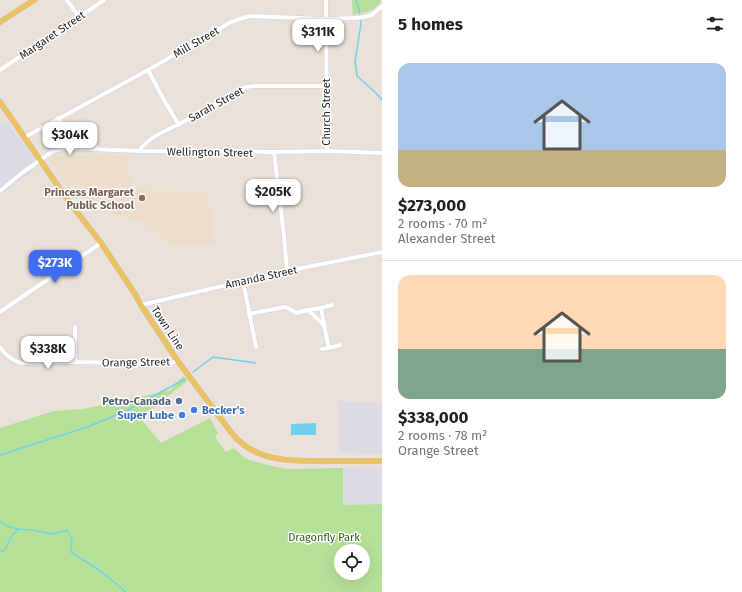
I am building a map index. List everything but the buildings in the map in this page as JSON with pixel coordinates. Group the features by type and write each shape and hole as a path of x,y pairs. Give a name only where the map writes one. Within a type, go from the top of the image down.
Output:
{"main road":[{"path":"0,22 34,0"},
{"name":"Town Line","path":"0,102 67,199 101,243 178,360 233,436 248,448 270,458 294,461 382,461"}],"street":[{"path":"67,0 79,17"},
{"name":"Margaret Street","path":"0,70 104,0"},
{"name":"Church Street","path":"326,0 326,151"},
{"name":"Mill Street","path":"25,137 148,70 231,22 250,16 326,19 355,18 372,14 382,6"},
{"path":"148,70 178,125"},
{"name":"Sarah Street","path":"139,151 142,146 155,136 248,87 326,86"},
{"path":"58,118 62,123 89,138 98,149"},
{"name":"Wellington Street","path":"0,191 53,151 68,148 139,151 326,151 382,153"},
{"path":"274,152 288,271"},
{"path":"0,312 101,243"},
{"name":"Amanda Street","path":"141,305 288,271 382,252"},
{"path":"243,281 256,347"},
{"path":"249,314 285,307 296,313 332,305"},
{"path":"320,308 329,348"},
{"path":"308,310 324,324"},
{"path":"75,327 76,362"},
{"path":"322,349 340,345"},
{"name":"Orange Street","path":"0,347 9,358 21,363 76,362 166,364 178,360"}],"shaded area":[{"path":"6,120 40,165 0,196 0,124"},
{"name":"Princess Margaret Public School","path":"57,155 128,155 131,190 208,191 215,245 169,244 144,223 136,219 118,216 113,213 108,206 80,205 49,160"},
{"path":"339,401 382,403 382,454 339,452"},
{"path":"382,467 382,504 343,505 343,468"}],"green space":[{"path":"352,0 380,0 381,2 372,10 353,15"},
{"name":"Dragonfly Park","path":"183,376 187,381 140,418 161,443 210,418 218,433 215,437 226,452 234,448 246,459 287,469 343,468 343,505 382,504 382,592 0,592 0,428 54,411 83,409 171,390"}],"water":[{"path":"316,423 316,435 291,435 291,424"}],"waterway":[{"path":"356,0 361,24 355,61 357,76 382,100"},
{"path":"193,372 213,357 256,363"},
{"path":"0,455 87,427 126,411 185,379"},
{"path":"0,521 7,526 18,529 52,534 67,530 72,540 71,552 102,572 126,592"},
{"path":"0,552 5,550 11,537 18,529"}],"place":[{"name":"Princess Margaret Public School","path":"142,198"},
{"name":"Petro-Canada","path":"179,401"},
{"name":"Becker's","path":"194,410"},
{"name":"Super Lube","path":"182,415"}]}
